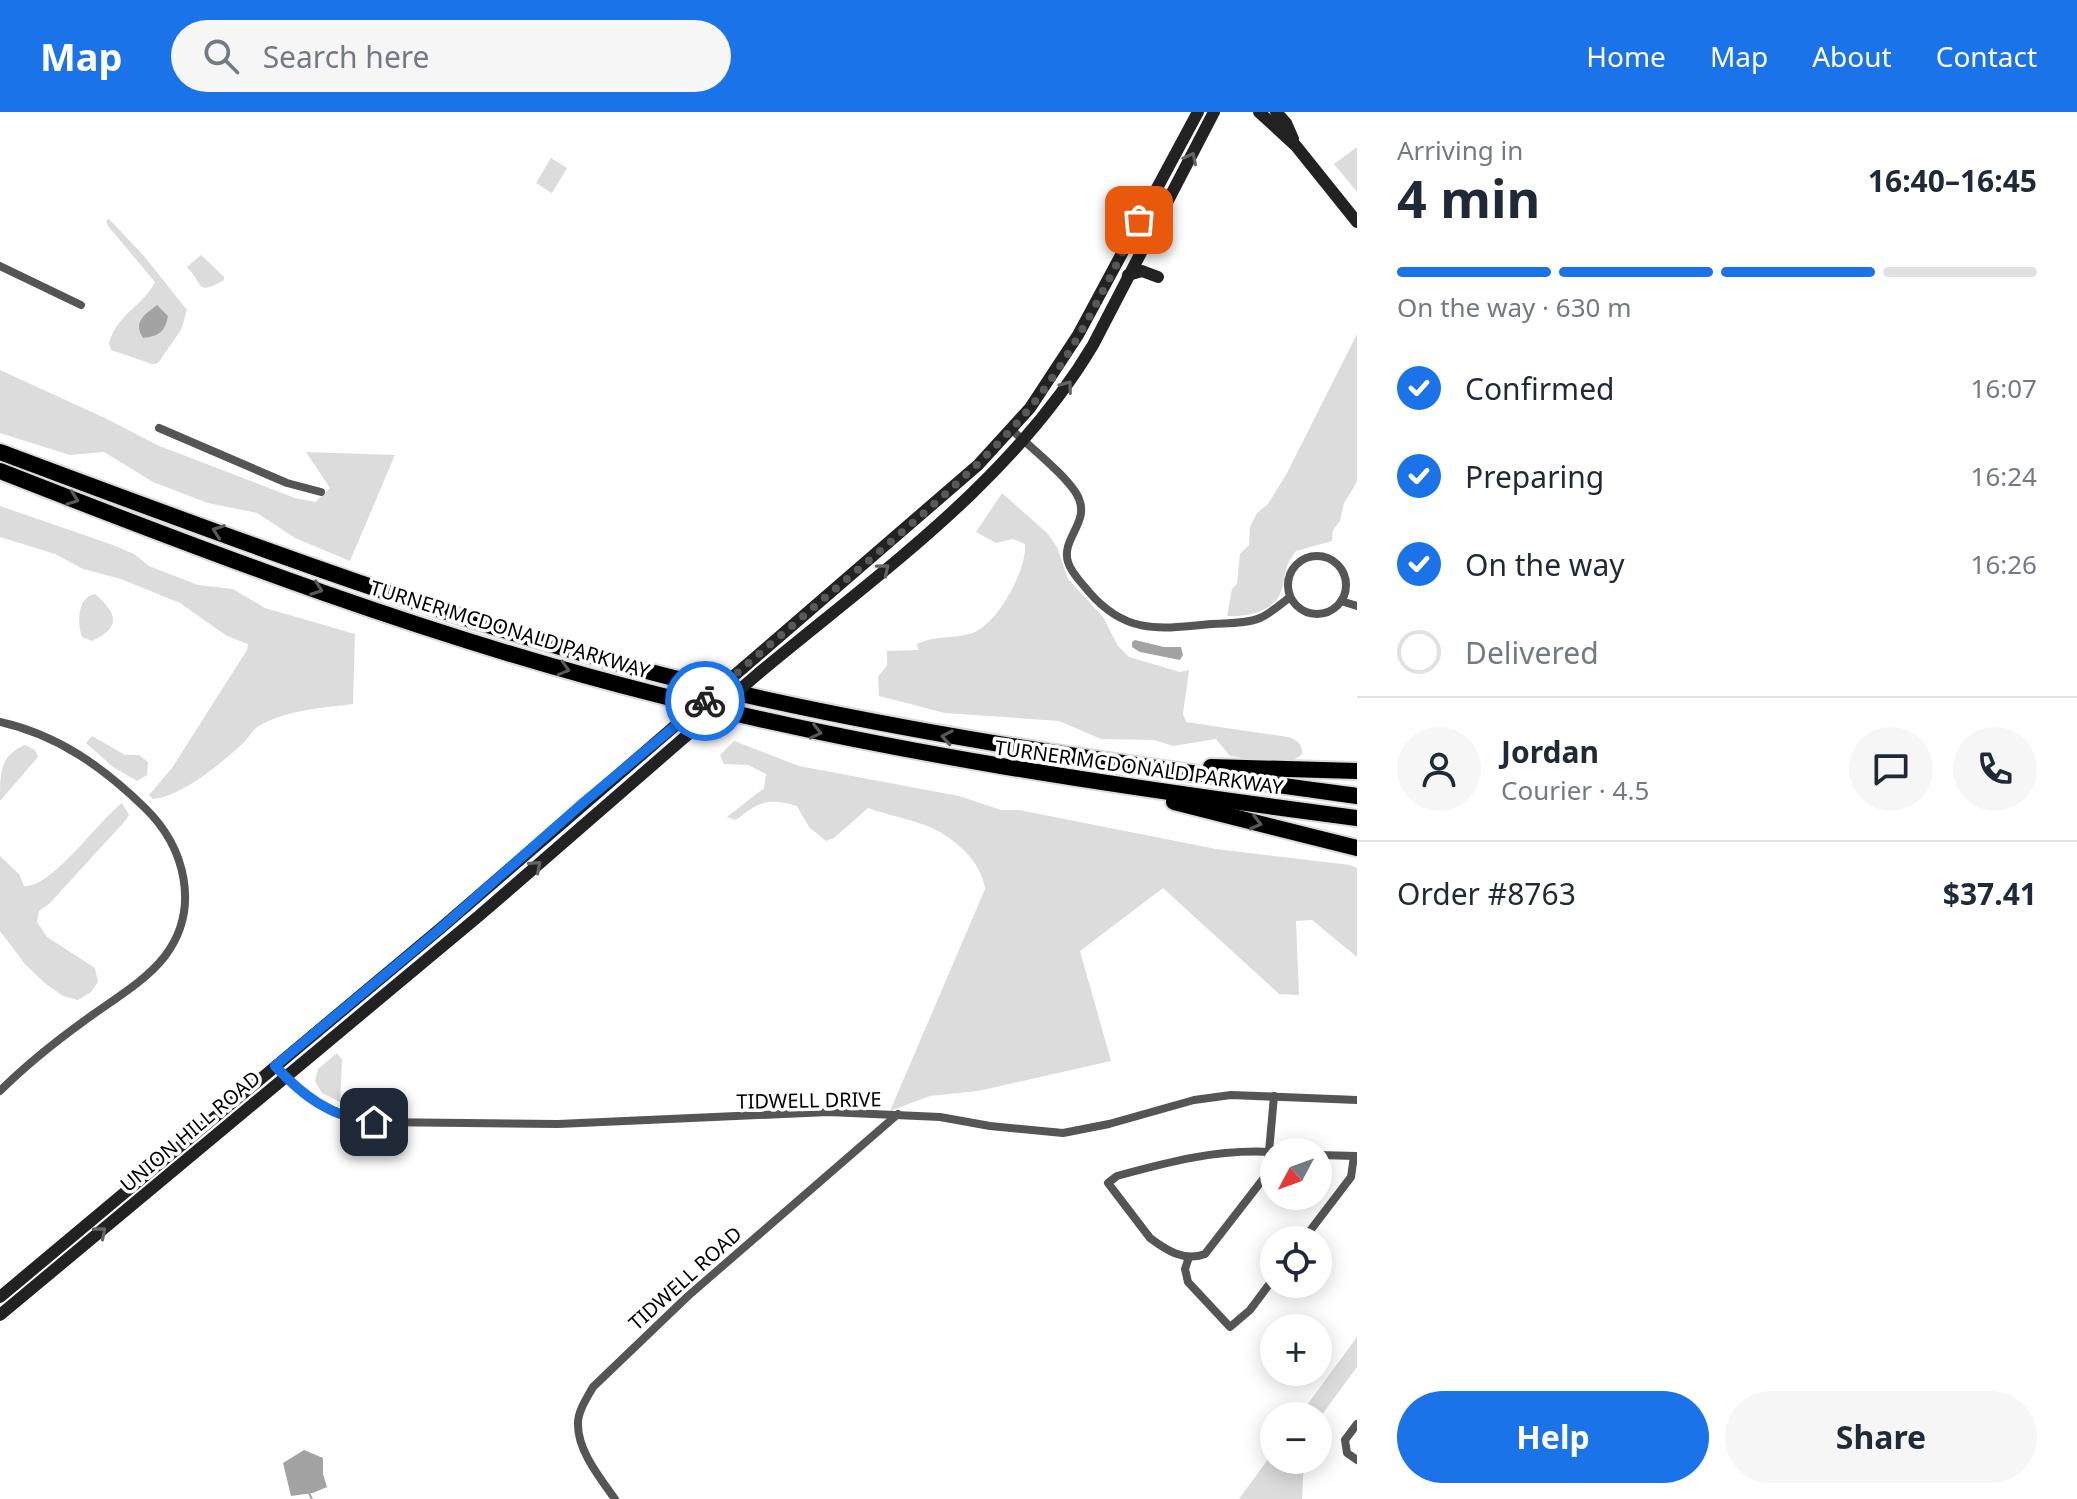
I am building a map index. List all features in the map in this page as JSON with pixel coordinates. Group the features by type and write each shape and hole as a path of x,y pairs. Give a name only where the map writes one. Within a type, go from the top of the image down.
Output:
{"highway":[{"name":"TURNER MCDONALD PARKWAY","path":"0,452 397,595 617,663 872,723 1115,763 1357,796"},
{"name":"TURNER MCDONALD PARKWAY","path":"0,471 351,601 652,694 841,738 1099,784 1357,818"},
{"path":"1115,763 1357,771"},
{"path":"1099,784 1357,848"}],"street":[{"name":"UNION HILL ROAD","path":"0,1315 513,887 997,471 1076,374 1214,112"},
{"path":"1204,132 1227,112"},
{"path":"1259,112 1296,146 1357,222"},
{"path":"1276,112 1286,123 1296,146"},
{"name":"UNION HILL ROAD","path":"0,1297 441,928 978,465 1036,399 1078,335 1197,113"},
{"path":"1128,275 1142,271 1158,277 1145,265 1141,252"},
{"path":"0,266 81,305"},
{"path":"159,428 287,483 321,492"},
{"path":"1011,429 1079,497 1078,526 1067,544 1068,564 1098,602 1113,615 1142,627 1157,629 1236,622 1260,618 1290,597"},
{"path":"1309,557 1329,559 1343,572 1345,592 1341,601 1328,612 1319,614 1302,610 1290,597 1289,578 1293,569 1309,557"},
{"path":"1341,601 1357,606"},
{"path":"0,722 48,737 73,750 102,770 148,811 165,828 177,850 186,897 178,933 159,963 73,1029 0,1091"},
{"name":"TIDWELL DRIVE","path":"275,1066 304,1094 330,1111 346,1118 374,1122 558,1124 828,1112 940,1117 990,1126 1063,1133 1109,1124 1194,1100 1231,1095 1357,1100"},
{"path":"1272,1138 1274,1096"},
{"name":"TIDWELL ROAD","path":"615,1499 592,1465 578,1424 583,1405 593,1387 688,1296 898,1114"},
{"path":"1260,1151 1236,1150 1199,1156 1117,1176 1108,1183 1150,1238 1166,1249 1189,1257 1205,1254 1211,1249 1260,1183"},
{"path":"1314,1226 1351,1177 1355,1156 1332,1155"},
{"path":"1189,1257 1185,1269 1188,1282 1230,1327 1260,1297"},
{"path":"1357,1424 1345,1440 1347,1453 1357,1460"}],"shaded area":[{"path":"1357,147 1357,192 1334,164"},
{"path":"551,158 567,168 552,193 536,183"},
{"path":"109,219 144,256 187,310 181,330 158,363 152,364 111,350 109,343 113,332 155,282 108,226 106,221"},
{"path":"201,255 224,280 209,287 201,286 187,267"},
{"path":"157,305 168,316 165,326 157,334 143,338 140,323"},
{"path":"1357,334 1357,482 1344,503 1332,541 1296,551 1286,569 1280,594 1270,606 1242,616 1227,616 1232,589 1237,584 1240,554 1249,545 1250,527 1286,475"},
{"path":"0,370 157,445 295,498 315,502 330,488 306,452 395,455 350,561 295,538 257,513 208,503 153,482 104,452 70,455 0,433"},
{"path":"1002,493 1047,533 1057,547 1068,579 1103,617 1118,646 1129,657 1180,672 1189,670 1183,714 1186,722 1288,737 1299,743 1302,754 1286,762 1268,762 1230,756 1216,739 1173,746 1154,740 1101,739 1059,721 945,713 879,696 878,677 887,665 887,651 918,650 917,644 924,641 973,633 992,619 1009,594 1021,567 1025,544 1013,539 996,543 976,532"},
{"path":"0,506 113,545 134,554 149,566 198,585 233,589 265,608 355,634 353,704 304,711 268,721 257,727 241,745 200,778 176,792 153,799 149,795 172,768 248,644 227,636 180,603 121,579 83,569 55,554 0,537"},
{"path":"95,594 108,607 113,619 108,630 92,641 82,637 79,618 85,600"},
{"path":"1135,640 1164,647 1181,647 1183,655 1180,660 1140,652 1132,647"},
{"path":"92,736 125,755 139,755 148,762 147,775 137,781 113,767 86,743"},
{"path":"734,741 799,766 959,796 1001,810 1019,810 1216,849 1350,865 1357,868 1357,957 1312,920 1296,921 1299,995 1279,994 1163,888 1080,951 1111,1061 978,1091 930,1096 890,1111 985,889 980,871 963,849 933,828 868,808 834,838 826,841 809,827 797,806 764,803 736,820 727,817 764,788 766,774 748,765 724,764 720,755"},
{"path":"25,745 35,750 38,757 0,801 3,766 11,754"},
{"path":"122,803 129,815 125,821 39,911 37,922 47,937 95,968 98,982 91,992 78,1000 63,996 46,984 25,964 0,931 0,856 19,874 24,886 35,884 61,866"},
{"path":"337,1053 342,1060 340,1102 322,1093 315,1081 318,1069"},
{"path":"1357,1337 1357,1367 1331,1402 1309,1402 1321,1386 1332,1386 1332,1371"},
{"path":"304,1450 323,1458 327,1487 313,1493 291,1496 283,1463"},
{"path":"1260,1470 1260,1474 1303,1474 1302,1499 1239,1499"}],"waterway":[{"path":"309,1493 312,1499"}],"way so far":[{"path":"705,701 978,465 1030,408 1078,335 1139,220"}],"route":[{"path":"374,1122 346,1118 330,1111 296,1088 275,1066 705,701"}]}
